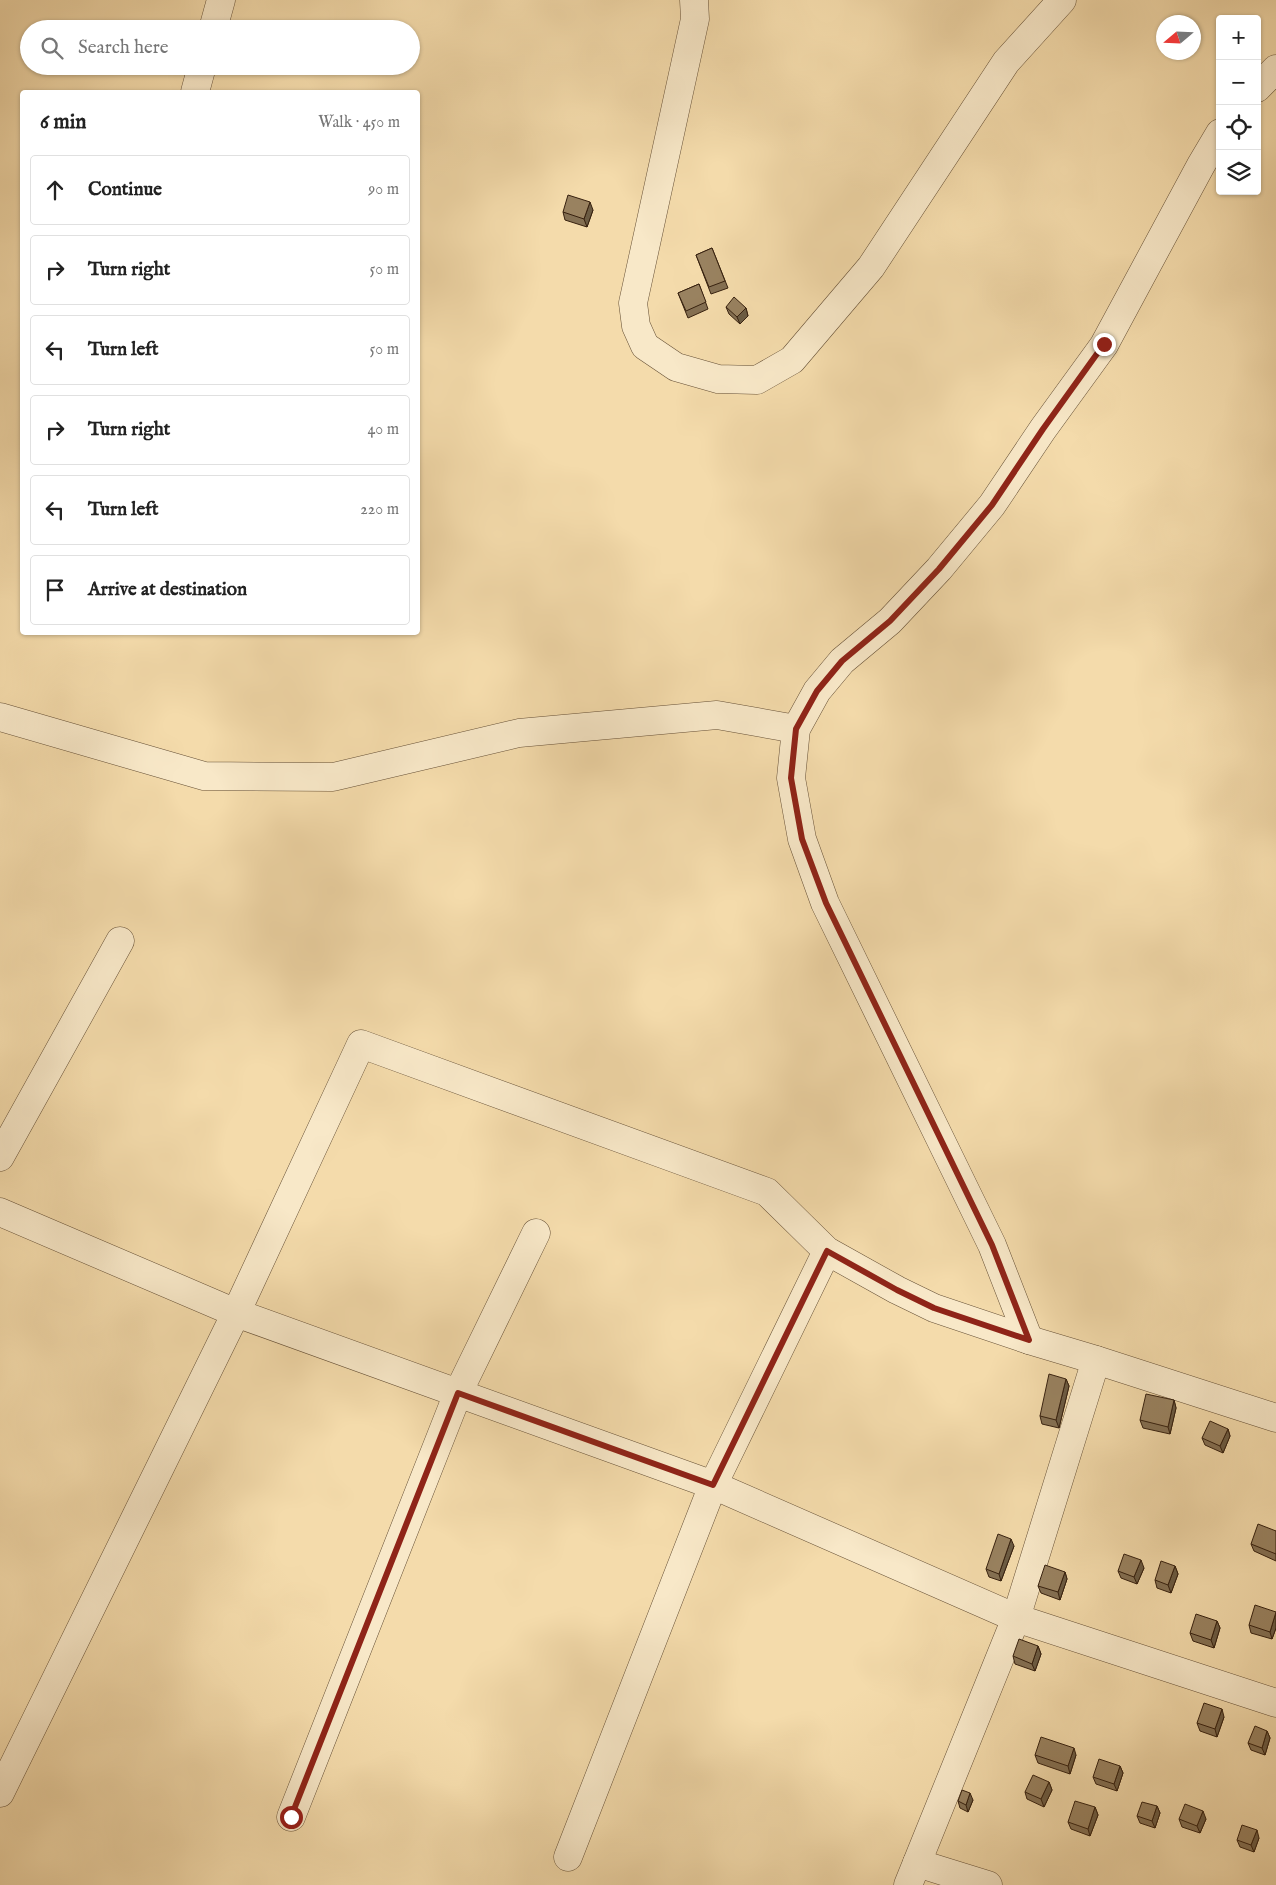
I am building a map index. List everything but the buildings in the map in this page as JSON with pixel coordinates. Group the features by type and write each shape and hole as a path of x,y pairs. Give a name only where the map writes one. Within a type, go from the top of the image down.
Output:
{"street":[{"path":"215,20 221,0"},
{"path":"694,0 695,19 633,303 636,326 645,346 676,367 718,378 757,380 792,360 871,267 1006,62 1062,0"},
{"path":"1261,84 1276,69"},
{"path":"196,90 200,75"},
{"path":"1029,1340 992,1245 826,903 802,839 791,778 796,729 817,691 842,661 890,621 939,569 992,505 1043,429 1104,344 1200,165 1216,139"},
{"path":"0,717 204,776 333,777 519,733 717,715 796,729"},
{"path":"0,1158 120,941"},
{"path":"0,1793 236,1313 361,1044 767,1192 827,1251 897,1290 934,1308 1276,1418"},
{"path":"0,1212 236,1313 713,1485 1016,1618 1276,1703"},
{"path":"291,1817 458,1393 536,1233"},
{"path":"568,1857 713,1485 827,1251"},
{"path":"988,1885 913,1874 1016,1618 1096,1360"}],"route":[{"path":"291,1817 458,1393 713,1485 827,1251 897,1290 934,1308 1029,1340 992,1245 826,903 802,839 791,778 796,729 817,691 842,661 890,621 939,569 992,505 1043,429 1104,344"}]}
